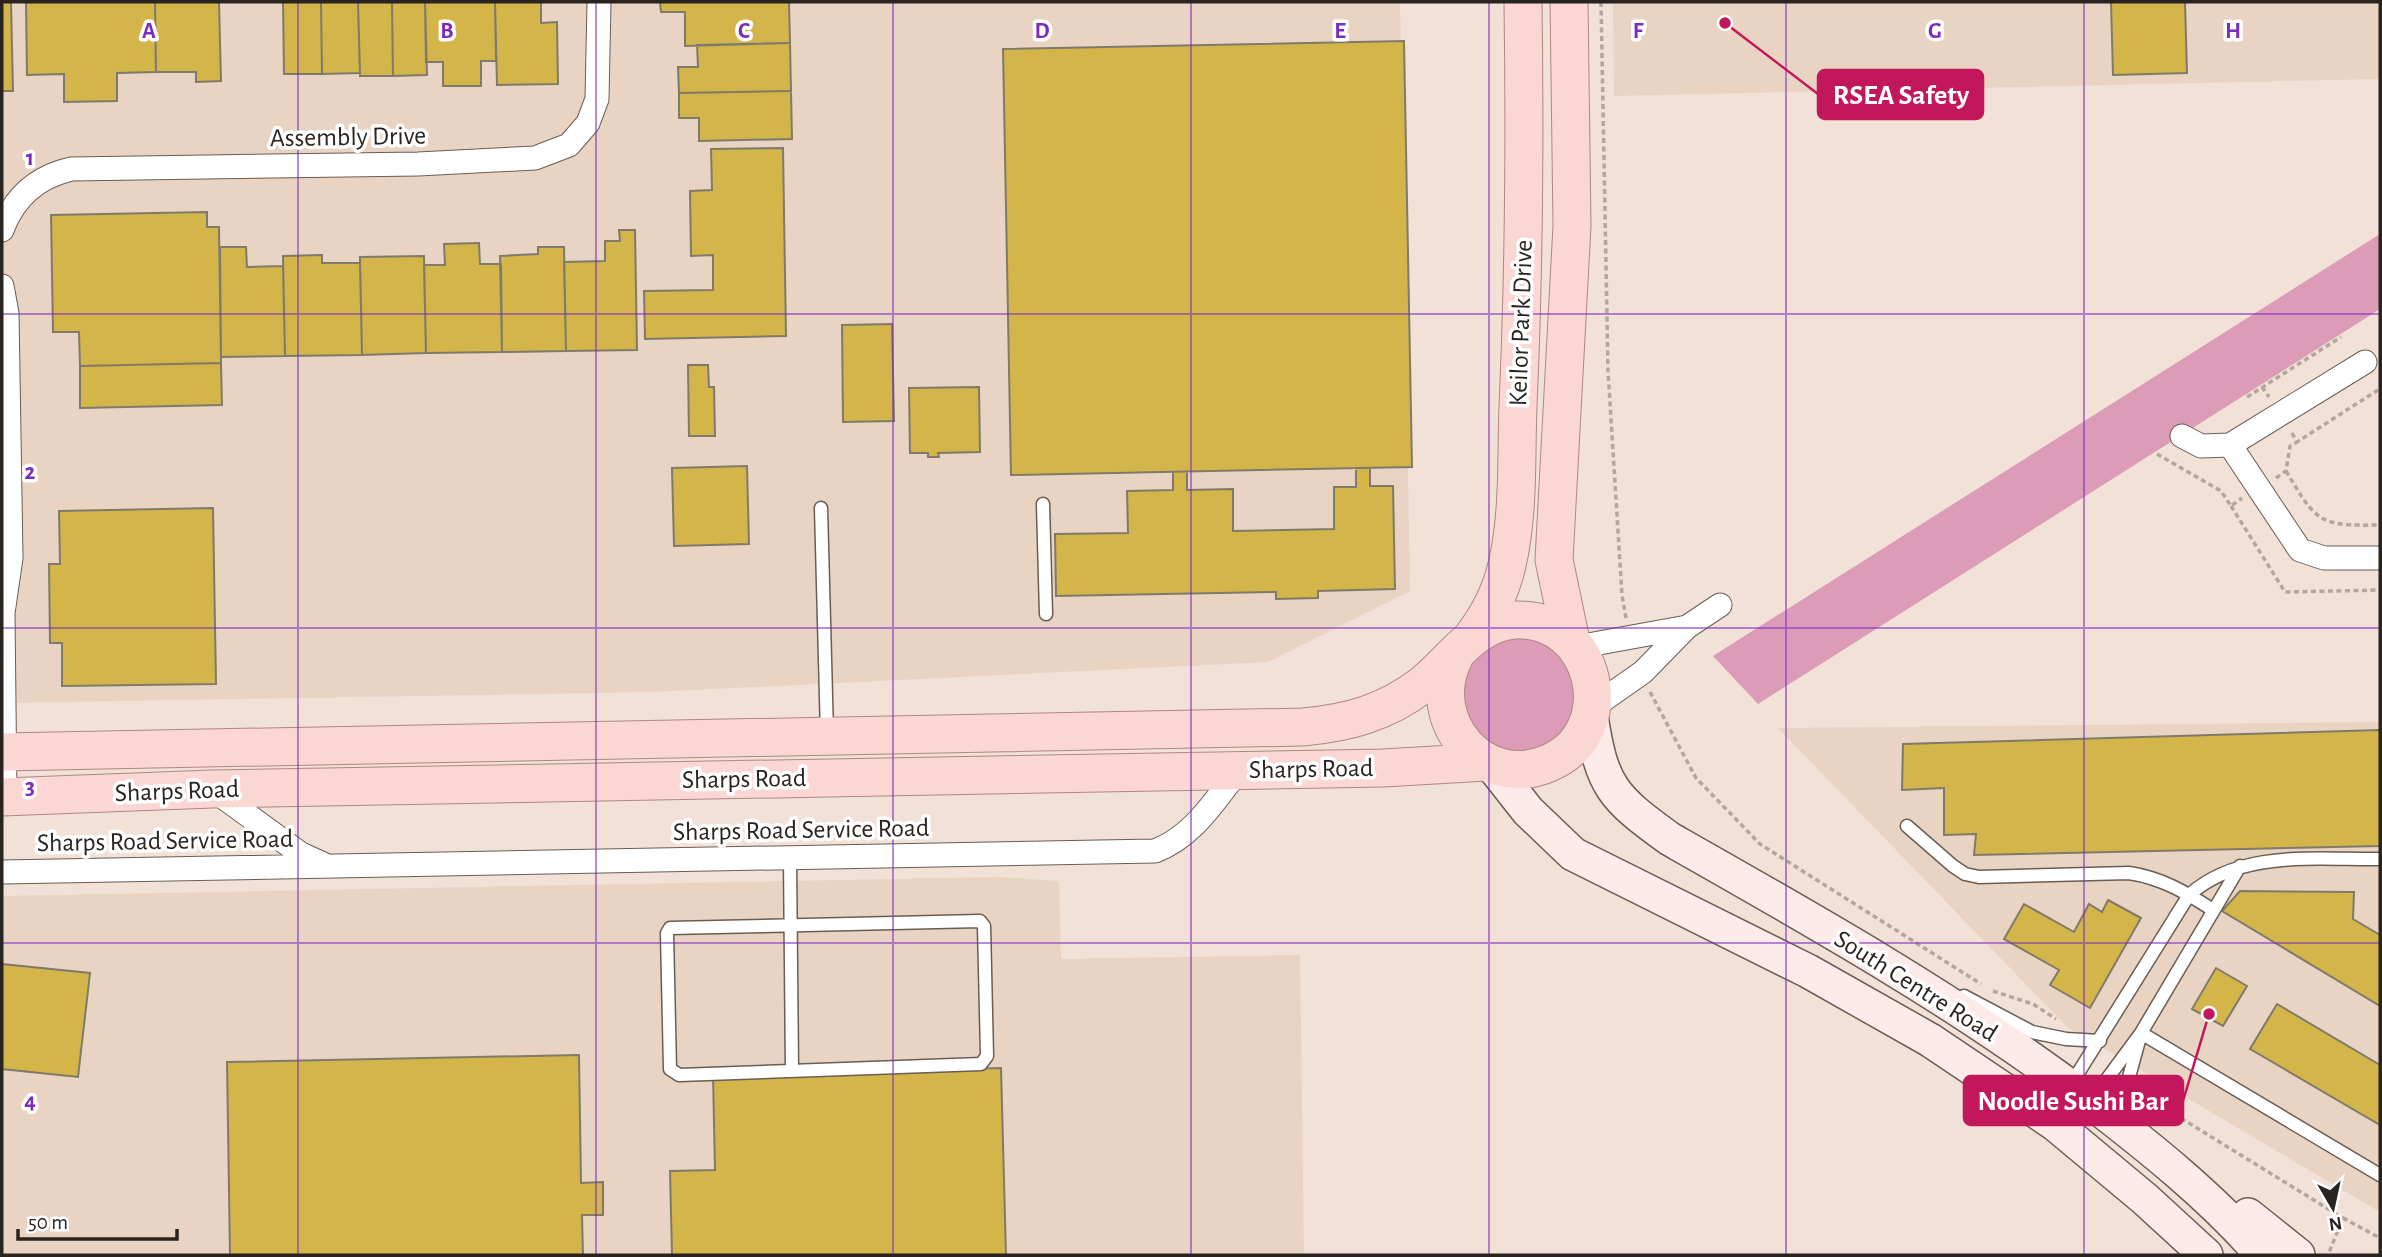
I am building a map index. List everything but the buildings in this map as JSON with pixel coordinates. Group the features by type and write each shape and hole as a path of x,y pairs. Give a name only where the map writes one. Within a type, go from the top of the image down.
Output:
{"main road":[{"name":"Keilor Park Drive","path":"1463,647 1484,621 1501,586 1513,526 1523,288 1523,2"},
{"name":"Keilor Park Drive","path":"1569,2 1572,226 1554,560 1574,644"},
{"path":"1523,620 1554,629 1574,644 1591,675 1592,711 1572,748 1552,762 1515,769 1488,763 1462,743 1447,717 1445,687 1463,647 1502,622 1523,620"},
{"name":"Sharps Road","path":"4,752 827,734 1263,728 1339,724 1382,710 1420,687 1463,647"},
{"name":"Sharps Road","path":"3,797 212,789 1384,768 1488,763"}],"street":[{"name":"Assembly Drive","path":"2,230 11,208 32,186 56,173 71,169 418,164 535,158 558,152 579,135 594,111 597,99 599,2"},
{"path":"2,286 7,313 11,558 3,609 3,797"},
{"path":"2182,436 2201,446 2230,444 2365,362"},
{"path":"2230,444 2291,541 2300,550 2324,558 2380,558"},
{"path":"1592,711 1643,672 1687,627 1720,606"},
{"path":"1574,644 1632,639 1687,627"},
{"name":"South Centre Road","path":"1592,711 1603,773 1615,792 1638,815 1670,838 1954,1006 2080,1094 2166,1163 2262,1255"},
{"name":"South Centre Road","path":"1488,763 1542,826 1573,854 1868,1003 1930,1040 2055,1124 2173,1223 2206,1255"},
{"name":"Sharps Road Service Road","path":"2,872 1155,850 1174,844 1189,833 1239,770"},
{"name":"Sharps Road Service Road","path":"212,789 301,854 330,867"},
{"path":"2166,1163 2232,1200 2269,1235 2298,1255"}],"lane":[{"path":"1043,504 1046,614"},
{"path":"821,508 827,734"},
{"path":"1907,826 1965,874 1995,878 2129,873 2166,881 2213,910"},
{"path":"790,858 792,1071"},
{"path":"2055,1124 2080,1094 2101,1041 2189,895 2214,876 2240,866 2267,861 2380,859"},
{"path":"2130,1133 2128,1095 2131,1065 2141,1033 2240,866"},
{"path":"980,921 984,926 987,1056 981,1064 792,1071 679,1075 672,1072 667,933 677,926 980,921"},
{"path":"1849,944 1983,1005 2032,1032 2066,1039 2101,1041"},
{"path":"2055,1124 2080,1094 2141,1033"},
{"path":"2141,1033 2380,1175"}],"path":[{"path":"1601,2 1608,371 1622,595 1632,639"},
{"path":"2247,397 2342,337"},
{"path":"2286,471 2311,513 2337,526 2380,524"},
{"path":"1643,672 1656,705 1696,778 1760,844 1992,991 2042,1008 2061,1024 2066,1039"},
{"path":"2128,1095 2155,1101 2343,1218 2380,1238"},
{"path":"2328,1255 2343,1218"}],"shaded area":[{"path":"2,2 1400,2 1410,591 1268,662 652,692 2,703"},
{"path":"1613,2 2380,2 2380,79 1614,96"},
{"path":"2380,234 2380,309 1758,704 1713,656"},
{"path":"1519,637 1541,641 1551,646 1567,662 1572,672 1576,694 1572,716 1567,726 1551,742 1541,747 1519,751 1497,747 1487,742 1471,726 1466,716 1462,694 1466,672 1471,662 1487,646 1497,641"},
{"path":"2380,722 2380,1212 2067,1027 1778,728"},
{"path":"998,877 1059,881 1061,959 1300,955 1304,1255 2,1255 2,896"}],"place":[{"name":"RSEA Safety","path":"1725,23"},
{"name":"Noodle Sushi Bar","path":"2209,1014"}]}
